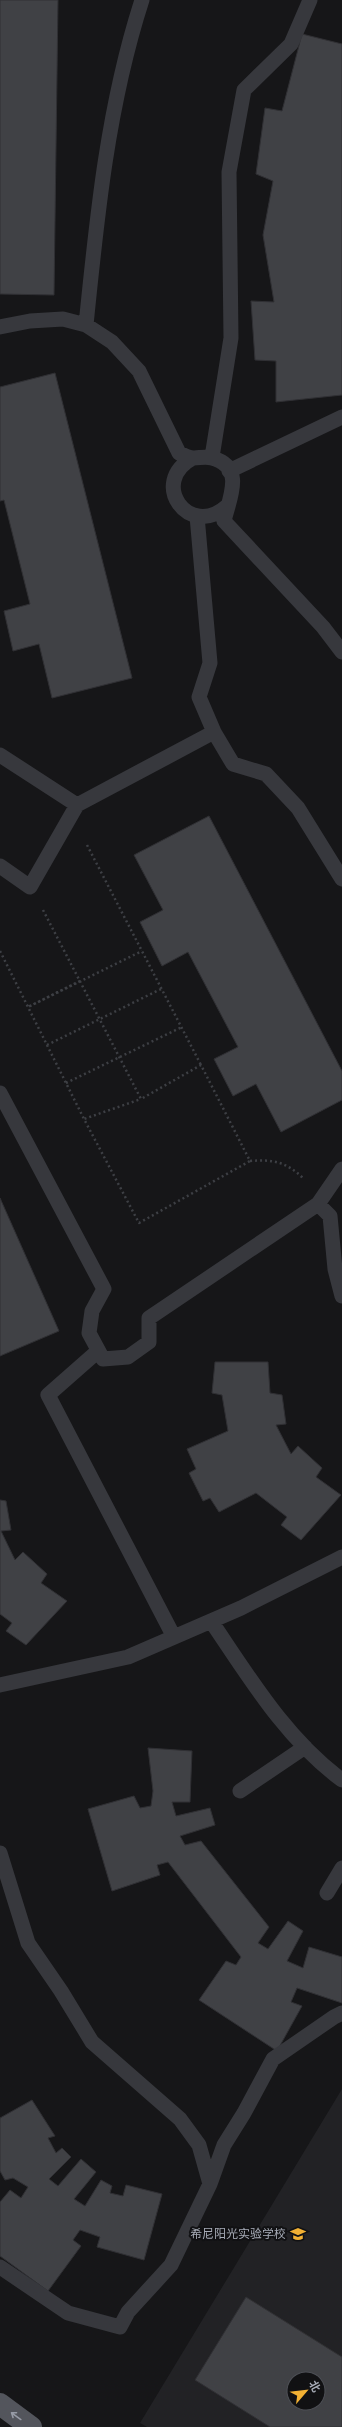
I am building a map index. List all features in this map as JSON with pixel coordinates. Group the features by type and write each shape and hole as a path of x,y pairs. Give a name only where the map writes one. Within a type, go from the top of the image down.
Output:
{"main road":[{"path":"0,2404 31,2427"}],"lane":[{"path":"86,325 107,147 126,50 142,0"},
{"path":"212,458 231,338 229,172 244,90 291,44 310,0"},
{"path":"0,327 64,319 86,325 112,342 140,371 184,460"},
{"path":"230,471 342,416"},
{"path":"224,521 227,506 233,494 230,471 219,460 212,458 202,456 184,460 173,480 176,499 185,510 224,521 323,627 342,652"},
{"path":"203,516 218,514 227,506"},
{"path":"203,516 210,663 199,697 214,732 233,764 266,774 298,808 342,879"},
{"path":"0,866 30,887 74,810 214,732"},
{"path":"0,755 74,810"},
{"path":"0,1093 104,1289 92,1311 89,1333 103,1359 128,1357 149,1342 149,1318 318,1204 342,1169"},
{"path":"318,1204 330,1216 335,1269 342,1296"},
{"path":"98,1351 48,1395 174,1637"},
{"path":"0,1685 128,1657 211,1621 342,1557"},
{"path":"211,1621 266,1702 318,1762 342,1780"},
{"path":"240,1791 305,1747"},
{"path":"0,1853 28,1943 62,1991 92,2042 180,2119 199,2145 210,2184"},
{"path":"327,1893 342,1868"},
{"path":"0,2267 68,2313 120,2327 128,2312 171,2265 210,2184 224,2145 244,2113 273,2059 342,2013"}],"path":[{"path":"74,810 161,989 250,1161"},
{"path":"30,887 141,1099"},
{"path":"0,951 84,1119 139,1223 250,1161 270,1159 293,1169 307,1182 318,1204"},
{"path":"28,1007 142,951"},
{"path":"28,1007 80,981"},
{"path":"47,1045 161,989"},
{"path":"66,1083 182,1027"},
{"path":"84,1119 141,1099 201,1065"}],"shaded area":[{"name":"希尼阳光实验学校","path":"342,2089 342,2427 147,2427 140,2423"}],"building":[{"path":"0,0 58,0 54,295 0,294"},
{"path":"302,34 342,44 342,395 276,402 276,361 255,360 251,301 274,302 263,235 273,181 256,174 265,108 282,111"},
{"path":"55,373 132,678 52,698 39,644 13,651 4,611 30,604 4,500 0,501 0,387"},
{"path":"209,816 342,1071 342,1100 281,1132 256,1084 233,1096 214,1059 238,1047 188,952 162,966 140,922 163,910 134,855"},
{"path":"0,1198 59,1331 0,1356"},
{"path":"215,1362 268,1362 270,1393 282,1395 286,1424 276,1425 291,1454 298,1446 322,1468 316,1477 341,1495 301,1540 281,1525 287,1517 256,1493 219,1512 210,1498 203,1501 189,1473 196,1469 187,1449 228,1431 222,1395 212,1393"},
{"path":"0,1500 6,1501 11,1530 1,1531 15,1560 23,1552 47,1574 41,1583 67,1601 26,1645 6,1631 12,1623 0,1614"},
{"path":"148,1748 192,1751 190,1802 172,1802 176,1816 210,1808 215,1825 180,1836 185,1845 201,1841 269,1927 258,1943 268,1949 288,1921 303,1931 287,1961 303,1968 309,1947 342,1957 342,2003 297,1988 291,2002 302,2006 277,2051 199,2000 226,1961 236,1965 241,1957 168,1862 157,1865 160,1875 112,1891 88,1809 134,1796 140,1808 151,1806 153,1791"},
{"path":"32,2100 55,2136 48,2138 56,2153 62,2148 71,2157 49,2179 58,2186 81,2159 96,2172 74,2199 85,2206 101,2180 112,2186 110,2193 123,2196 126,2185 162,2194 144,2260 97,2247 100,2237 80,2230 73,2240 81,2246 48,2291 0,2256 0,2202 10,2190 21,2198 28,2187 13,2178 5,2180 0,2171 0,2118"},
{"path":"246,2297 342,2357 342,2427 270,2427 195,2380"}],"place":[{"name":"希尼阳光实验学校","path":"298,2234"}]}
